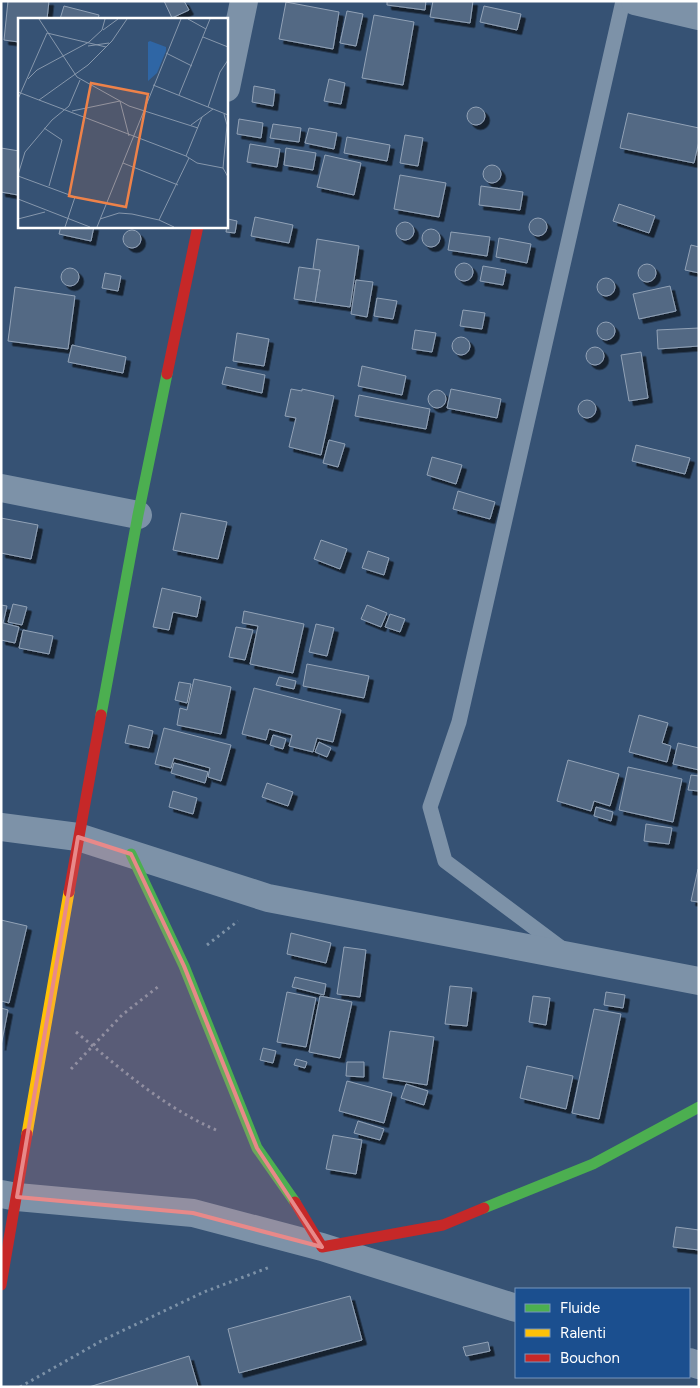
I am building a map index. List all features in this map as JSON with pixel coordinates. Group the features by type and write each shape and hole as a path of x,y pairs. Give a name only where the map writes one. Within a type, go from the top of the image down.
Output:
{"street":[{"path":"228,78 244,1"},
{"path":"635,1 699,16"},
{"path":"1,1285 9,1196 49,1009 78,837 138,515 198,228"},
{"path":"1,488 138,515"},
{"path":"1,827 78,837 268,898 699,981"},
{"path":"131,854 184,966 257,1148 303,1214 322,1247"},
{"path":"322,1247 443,1225 593,1164 699,1107"},
{"path":"9,1196 193,1213 322,1247 515,1308"}],"lane":[{"path":"574,958 446,861 430,807 459,722 623,1"}],"path":[{"path":"66,1074 122,1015 268,898"},
{"path":"49,1009 139,1084 193,1120 257,1148"},
{"path":"20,1387 103,1340 204,1292 277,1264"}],"highlighted area":[{"path":"78,837 131,854 184,966 257,1148 322,1247 193,1213 17,1197"}],"building":[{"path":"8,1 49,1 47,18 18,18 18,42 4,40"},
{"path":"164,1 184,1 189,10 172,18"},
{"path":"387,1 426,1 425,10 387,5"},
{"path":"433,1 473,1 470,23 430,17"},
{"path":"286,2 339,12 333,49 279,39"},
{"path":"64,6 99,15 98,18 60,18"},
{"path":"484,6 521,14 517,30 480,22"},
{"path":"347,11 363,14 356,46 340,43"},
{"path":"374,15 414,22 403,85 362,78"},
{"path":"329,79 345,83 341,104 324,101"},
{"path":"254,86 275,90 273,106 252,102"},
{"path":"476,107 482,110 485,116 482,122 476,125 470,122 467,116 470,110"},
{"path":"628,113 699,128 699,141 694,163 620,148"},
{"path":"239,119 263,123 261,138 237,134"},
{"path":"273,124 301,128 299,142 270,138"},
{"path":"309,128 337,133 334,149 305,143"},
{"path":"405,135 423,138 418,166 400,163"},
{"path":"347,137 390,145 387,161 344,153"},
{"path":"250,144 280,149 277,167 247,162"},
{"path":"1,148 18,151 18,195 1,192"},
{"path":"286,148 316,153 313,170 284,165"},
{"path":"325,155 361,163 354,195 317,187"},
{"path":"492,165 498,168 501,174 498,180 492,183 486,180 483,174 486,168"},
{"path":"400,175 446,183 439,217 394,209"},
{"path":"481,186 523,192 520,210 479,205"},
{"path":"619,204 655,216 649,233 613,221"},
{"path":"255,217 293,225 289,243 251,236"},
{"path":"538,218 544,221 547,227 544,233 538,236 532,233 529,227 532,221"},
{"path":"228,219 237,221 235,233 226,232"},
{"path":"405,222 411,225 414,231 411,237 405,240 399,237 396,231 399,225"},
{"path":"60,228 94,228 91,241 59,234"},
{"path":"431,229 437,232 440,238 437,244 431,247 425,244 422,238 425,232"},
{"path":"132,230 138,233 141,239 138,245 132,248 126,245 123,239 126,233"},
{"path":"451,232 490,237 487,256 448,250"},
{"path":"499,238 531,244 527,263 496,257"},
{"path":"317,239 359,246 350,307 315,302 320,270 313,269"},
{"path":"691,245 699,247 699,273 685,270"},
{"path":"464,263 470,266 473,272 470,278 464,281 458,278 455,272 458,266"},
{"path":"647,264 653,267 656,273 653,279 647,282 641,279 638,273 641,267"},
{"path":"483,266 506,270 503,285 480,281"},
{"path":"299,267 320,270 315,302 294,299"},
{"path":"70,268 76,271 79,277 76,283 70,286 64,283 61,277 64,271"},
{"path":"105,273 121,276 118,291 102,288"},
{"path":"606,278 612,281 615,287 612,293 606,296 600,293 597,287 600,281"},
{"path":"356,280 373,282 367,317 351,314"},
{"path":"670,286 676,311 639,319 633,294"},
{"path":"15,287 75,296 68,349 8,341"},
{"path":"377,298 397,301 393,319 374,316"},
{"path":"463,310 485,313 482,329 460,326"},
{"path":"606,322 612,325 615,331 612,337 606,340 600,337 597,331 600,325"},
{"path":"699,328 699,346 658,349 657,330"},
{"path":"415,330 436,333 432,352 412,349"},
{"path":"237,333 269,339 264,366 233,361"},
{"path":"461,337 467,340 470,346 467,352 461,355 455,352 452,346 455,340"},
{"path":"72,345 126,357 123,373 68,362"},
{"path":"595,347 601,350 604,356 601,362 595,365 589,362 586,356 589,350"},
{"path":"641,352 648,398 629,401 621,355"},
{"path":"362,366 406,376 402,395 358,386"},
{"path":"226,367 265,375 262,393 222,384"},
{"path":"291,389 302,391 302,389 334,396 321,455 289,447 296,418 285,416"},
{"path":"451,389 501,399 497,418 447,408"},
{"path":"437,390 443,393 446,399 443,405 437,408 431,405 428,399 431,393"},
{"path":"359,395 430,409 426,429 355,416"},
{"path":"587,400 593,403 596,409 593,415 587,418 581,415 578,409 581,403"},
{"path":"329,440 345,444 338,467 323,463"},
{"path":"636,445 690,458 685,474 632,461"},
{"path":"432,457 462,465 456,484 427,475"},
{"path":"458,491 495,502 490,519 453,509"},
{"path":"181,513 227,522 218,559 173,550"},
{"path":"1,518 38,525 31,559 1,553"},
{"path":"321,540 347,549 340,569 314,559"},
{"path":"368,551 389,558 384,575 362,568"},
{"path":"162,588 201,597 197,617 173,612 169,630 153,627"},
{"path":"13,604 27,607 22,625 8,622"},
{"path":"1,605 7,606 3,623 19,627 15,643 1,640"},
{"path":"367,605 387,613 381,627 361,619"},
{"path":"244,611 304,624 293,673 250,664 258,626 242,623"},
{"path":"390,614 405,619 400,632 385,627"},
{"path":"316,624 334,628 327,656 309,652"},
{"path":"236,627 253,630 245,660 229,657"},
{"path":"23,630 53,636 49,654 19,648"},
{"path":"307,664 369,676 364,698 303,686"},
{"path":"279,677 296,681 294,689 276,685"},
{"path":"194,679 231,687 221,734 177,725 180,708 187,710"},
{"path":"179,682 191,684 187,703 175,700"},
{"path":"254,688 341,710 333,742 317,738 313,752 289,746 292,735 269,729 266,740 242,734"},
{"path":"639,715 668,723 662,743 671,746 667,762 629,752"},
{"path":"129,725 153,731 149,748 125,743"},
{"path":"164,728 231,745 221,781 208,777 210,768 174,758 171,768 155,764"},
{"path":"273,735 286,739 283,749 270,745"},
{"path":"319,742 331,748 327,757 315,752"},
{"path":"678,743 699,748 699,770 673,764"},
{"path":"568,760 619,774 610,806 594,801 591,811 557,801"},
{"path":"174,763 208,772 205,783 171,773"},
{"path":"628,767 682,779 673,822 619,810"},
{"path":"691,775 699,776 699,791 688,790"},
{"path":"267,783 293,792 288,806 262,797"},
{"path":"173,791 197,798 193,814 169,807"},
{"path":"596,807 613,812 611,821 594,816"},
{"path":"646,824 672,828 669,844 644,841"},
{"path":"699,869 699,902 691,901"},
{"path":"1,920 27,926 9,1003 1,1001"},
{"path":"291,933 331,943 326,963 287,954"},
{"path":"344,947 366,950 360,997 337,994"},
{"path":"295,977 326,984 324,995 292,987"},
{"path":"450,986 472,988 467,1026 445,1024"},
{"path":"287,992 316,998 306,1047 277,1042"},
{"path":"606,992 625,995 623,1008 604,1005"},
{"path":"320,996 352,1002 340,1058 309,1052"},
{"path":"533,996 550,998 546,1025 529,1022"},
{"path":"1,1008 8,1010 1,1046"},
{"path":"594,1009 621,1014 599,1119 572,1113"},
{"path":"390,1031 434,1037 427,1085 383,1078"},
{"path":"263,1048 276,1051 273,1063 260,1060"},
{"path":"296,1059 307,1062 305,1068 294,1065"},
{"path":"347,1062 364,1062 364,1077 346,1076"},
{"path":"527,1066 573,1076 566,1109 520,1098"},
{"path":"347,1081 392,1093 384,1123 339,1111"},
{"path":"406,1084 428,1091 424,1105 401,1098"},
{"path":"358,1121 384,1129 380,1140 354,1133"},
{"path":"333,1135 362,1140 356,1174 326,1169"},
{"path":"676,1227 699,1230 699,1250 673,1247"},
{"path":"350,1296 362,1340 239,1373 228,1329"},
{"path":"488,1342 490,1351 466,1356 463,1347"},
{"path":"189,1356 198,1387 89,1387"}],"traffic: fast":[{"path":"101,715 138,515 167,374"},
{"path":"131,854 184,966 257,1148 295,1202"},
{"path":"484,1208 593,1164 699,1107"}],"traffic: slow":[{"path":"27,1134 69,892"}],"traffic: jam":[{"path":"167,374 198,228"},
{"path":"69,892 101,715"},
{"path":"1,1285 27,1134"},
{"path":"295,1202 322,1247 443,1225 484,1208"}]}
